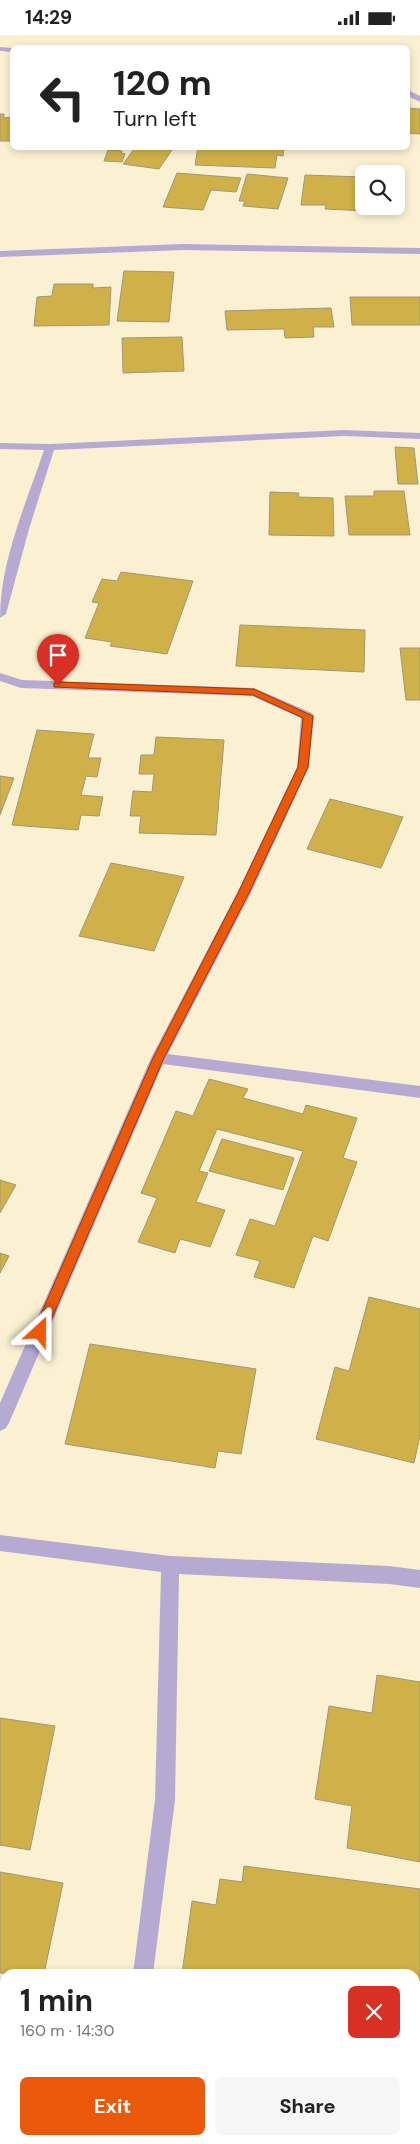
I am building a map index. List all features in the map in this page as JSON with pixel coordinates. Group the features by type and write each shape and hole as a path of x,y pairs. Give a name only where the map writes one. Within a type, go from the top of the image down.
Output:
{"street":[{"path":"0,253 183,247 420,251"},
{"path":"0,446 50,447 344,433 420,436"},
{"path":"0,614 23,529 50,447"},
{"path":"0,677 20,684 254,692 308,716 303,767 244,893 158,1058 0,1423"},
{"path":"158,1058 420,1092"},
{"path":"0,1543 170,1565 389,1575 420,1579"},
{"path":"144,1969 165,1800 170,1565"}],"building":[{"path":"410,108 420,109 420,134 410,133"},
{"path":"0,114 4,114 4,118 10,117 10,141 0,141"},
{"path":"108,150 122,151 121,153 125,154 122,162 104,161"},
{"path":"133,150 172,150 159,169 123,164"},
{"path":"198,150 284,150 283,156 277,155 275,168 195,165"},
{"path":"177,173 241,178 236,192 211,190 203,210 163,207"},
{"path":"247,174 288,178 278,209 243,206 245,201 239,201"},
{"path":"305,175 355,177 355,210 325,209 326,205 301,205"},
{"path":"124,271 174,272 169,322 117,321"},
{"path":"54,284 93,284 93,288 111,287 109,325 34,326 37,297 52,296"},
{"path":"350,297 420,297 420,325 352,325"},
{"path":"331,308 334,327 313,327 314,337 285,338 284,329 227,330 225,311"},
{"path":"182,337 184,371 123,373 122,338"},
{"path":"395,447 414,448 418,484 398,484"},
{"path":"374,491 404,491 410,535 349,535 345,496 374,496"},
{"path":"270,492 299,493 298,497 333,498 334,536 269,535"},
{"path":"121,572 193,581 167,654 110,646 112,642 85,638 99,603 92,602 102,579 117,581"},
{"path":"240,625 365,630 364,672 236,666"},
{"path":"400,648 420,648 420,700 406,700"},
{"path":"37,730 94,734 88,758 101,758 97,777 86,776 81,795 103,797 99,816 81,815 78,830 12,825"},
{"path":"156,737 224,740 216,835 139,833 141,816 130,816 133,791 152,792 154,774 139,774 141,755 154,755"},
{"path":"0,776 14,778 0,815"},
{"path":"330,799 403,817 381,868 307,849"},
{"path":"111,863 184,877 154,951 79,936"},
{"path":"209,1079 248,1089 243,1098 303,1114 306,1105 357,1118 343,1158 357,1162 328,1241 313,1236 294,1288 254,1277 260,1261 236,1255 250,1219 275,1226 303,1151 217,1129 199,1171 208,1173 196,1202 225,1210 210,1247 180,1239 175,1253 138,1242 157,1198 141,1193 176,1111 193,1116"},
{"path":"222,1139 294,1158 283,1190 209,1171"},
{"path":"0,1180 16,1185 0,1213"},
{"path":"0,1253 9,1256 0,1273"},
{"path":"369,1297 420,1309 420,1436 414,1463 316,1439 335,1367 349,1371"},
{"path":"90,1344 256,1369 241,1454 218,1451 215,1468 65,1444"},
{"path":"377,1675 420,1682 420,1862 347,1848 352,1806 315,1799 329,1706 372,1713"},
{"path":"0,1718 55,1726 30,1850 0,1845"},
{"path":"244,1866 420,1889 420,1969 183,1969 192,1901 216,1905 220,1879 242,1882"},
{"path":"0,1872 63,1883 45,1969 0,1969"}],"route":[{"path":"40,1332 158,1058 244,893 303,767 308,716 254,692 58,685"}]}
